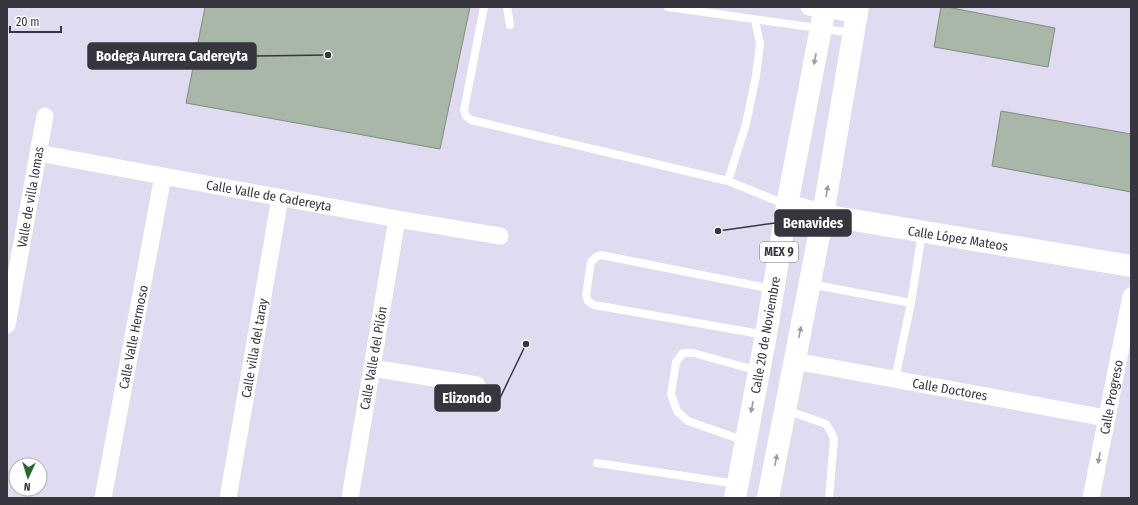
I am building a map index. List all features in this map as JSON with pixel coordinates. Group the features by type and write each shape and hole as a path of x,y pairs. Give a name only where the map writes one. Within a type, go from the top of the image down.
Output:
{"main road":[{"name":"Calle 20 de Noviembre","path":"736,491 766,335 820,13"},
{"name":"MEX 9","path":"768,498 823,215 856,18"},
{"name":"Calle López Mateos","path":"787,205 823,215 1131,266"}],"street":[{"path":"820,13 856,18"},
{"name":"Valle de villa lomas","path":"7,325 46,116"},
{"name":"Calle Valle de Cadereyta","path":"38,153 280,198 500,236"},
{"name":"Calle Valle Hermoso","path":"103,498 163,176"},
{"name":"Calle villa del taray","path":"228,498 280,198"},
{"name":"Calle Valle del Pilón","path":"350,498 397,219"},
{"name":"Calle Progreso","path":"1091,498 1131,296"},
{"name":"Calle Doctores","path":"794,361 1106,418"},
{"path":"372,368 477,385"}],"lane":[{"path":"484,7 464,110 466,116 471,120 728,181 787,205"},
{"path":"507,7 510,25"},
{"path":"668,7 755,20 820,13"},
{"path":"728,181 746,124 756,76 760,44 755,20"},
{"path":"895,379 911,302 922,232"},
{"path":"766,335 594,306 588,301 586,295 591,262 596,257 601,255 773,290"},
{"path":"809,284 911,302"},
{"path":"745,441 688,421 677,411 671,394 676,362 684,354 693,353 759,371"},
{"path":"785,410 826,424 831,432 834,439 829,498"},
{"path":"597,463 736,491"}],"building":[{"path":"205,7 470,7 440,149 186,103"},
{"path":"941,7 1055,28 1048,67 934,47"},
{"path":"1001,111 1131,134 1131,192 992,166"}],"place":[{"name":"Bodega Aurrera Cadereyta","path":"328,55"},
{"name":"Benavides","path":"718,231"},
{"name":"Elizondo","path":"526,344"}]}
